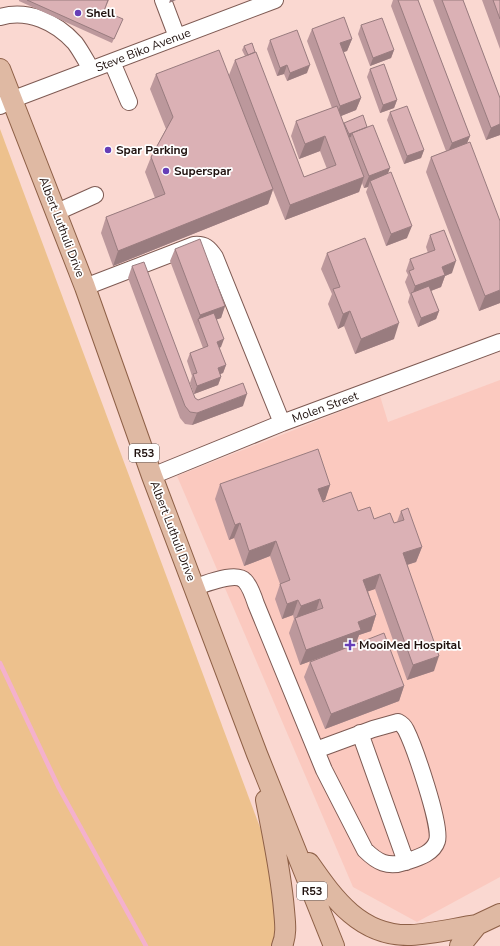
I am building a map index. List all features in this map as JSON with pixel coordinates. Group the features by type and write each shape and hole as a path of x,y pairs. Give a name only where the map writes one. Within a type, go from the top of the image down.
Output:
{"main road":[{"name":"Albert Luthuli Drive","path":"0,69 6,103 56,212 85,287 152,476 257,754 334,946"},
{"path":"257,754 282,882 286,928 285,940 282,946"},
{"path":"290,837 323,883 346,911 365,925 397,935 412,935 477,925"},
{"path":"422,946 477,925 500,914"},
{"path":"460,946 477,925"}],"street":[{"path":"163,0 177,37"},
{"name":"Steve Biko Avenue","path":"6,103 91,69 275,0"},
{"path":"0,17 9,14 23,14 44,20 60,29 75,44 91,69"},
{"path":"112,62 129,102"},
{"path":"56,212 95,195"},
{"path":"85,287 194,245 200,244 210,249 215,257 282,423"},
{"name":"Molen Street","path":"152,476 282,423 500,342"},
{"path":"195,587 228,578 237,577 246,581 324,770 365,850 374,860 383,863 398,864 429,852 435,846 438,840 432,805 406,729 402,724 398,722 316,750"},
{"path":"360,734 406,862"}],"shaded area":[{"path":"0,129 287,900 282,946 0,946"},
{"name":"MooiMed Hospital","path":"500,380 500,877 417,922 353,887 177,476 380,396 388,422"}],"building":[{"path":"27,0 108,0 104,11 123,19 114,39"},
{"path":"398,0 418,0 470,136 452,143"},
{"path":"442,0 463,0 500,98 500,124 491,128"},
{"path":"493,0 500,0 500,19"},
{"path":"344,17 352,39 340,43 361,98 340,106 312,29"},
{"path":"382,18 394,50 373,58 361,25"},
{"path":"297,30 310,65 290,73 287,65 280,68 270,40"},
{"path":"252,43 255,52 248,55 244,46"},
{"path":"219,50 273,189 118,251 106,217 165,194 151,157 173,117 156,74"},
{"path":"256,52 304,177 336,165 325,136 305,144 296,121 337,106 364,177 290,205 235,60"},
{"path":"384,64 397,100 383,105 370,69"},
{"path":"407,106 424,150 407,156 390,112"},
{"path":"363,115 367,127 349,134 344,123"},
{"path":"373,125 390,168 369,176 352,133"},
{"path":"470,142 500,221 500,290 485,296 431,157"},
{"path":"391,172 412,226 391,234 370,181"},
{"path":"444,230 456,261 442,267 445,275 415,286 409,271 414,269 410,259 435,250 430,235"},
{"path":"365,238 399,323 361,339 350,311 343,314 333,289 340,287 327,253"},
{"path":"200,239 225,306 200,315 175,249"},
{"path":"144,262 195,398 198,400 243,383 247,394 197,413 190,412 185,406 132,266"},
{"path":"429,286 439,311 421,318 411,293"},
{"path":"214,313 224,339 217,342 226,365 218,368 221,377 197,386 193,374 197,373 190,353 208,346 198,319"},
{"path":"318,449 330,485 318,489 323,502 351,492 358,511 370,507 374,519 390,513 394,523 404,520 401,511 408,508 422,547 403,553 439,656 413,665 380,574 363,580 376,615 358,622 361,630 306,650 295,618 323,608 320,599 301,606 298,600 287,604 280,584 290,580 276,541 249,551 240,523 235,525 220,484"},
{"path":"384,633 404,686 331,714 310,662"}],"waterway":[{"path":"0,663 59,788 146,946"}],"place":[{"name":"Shell","path":"78,13"},
{"name":"Spar Parking","path":"108,150"},
{"name":"Superspar","path":"166,171"},
{"name":"MooiMed Hospital","path":"350,645"}]}
